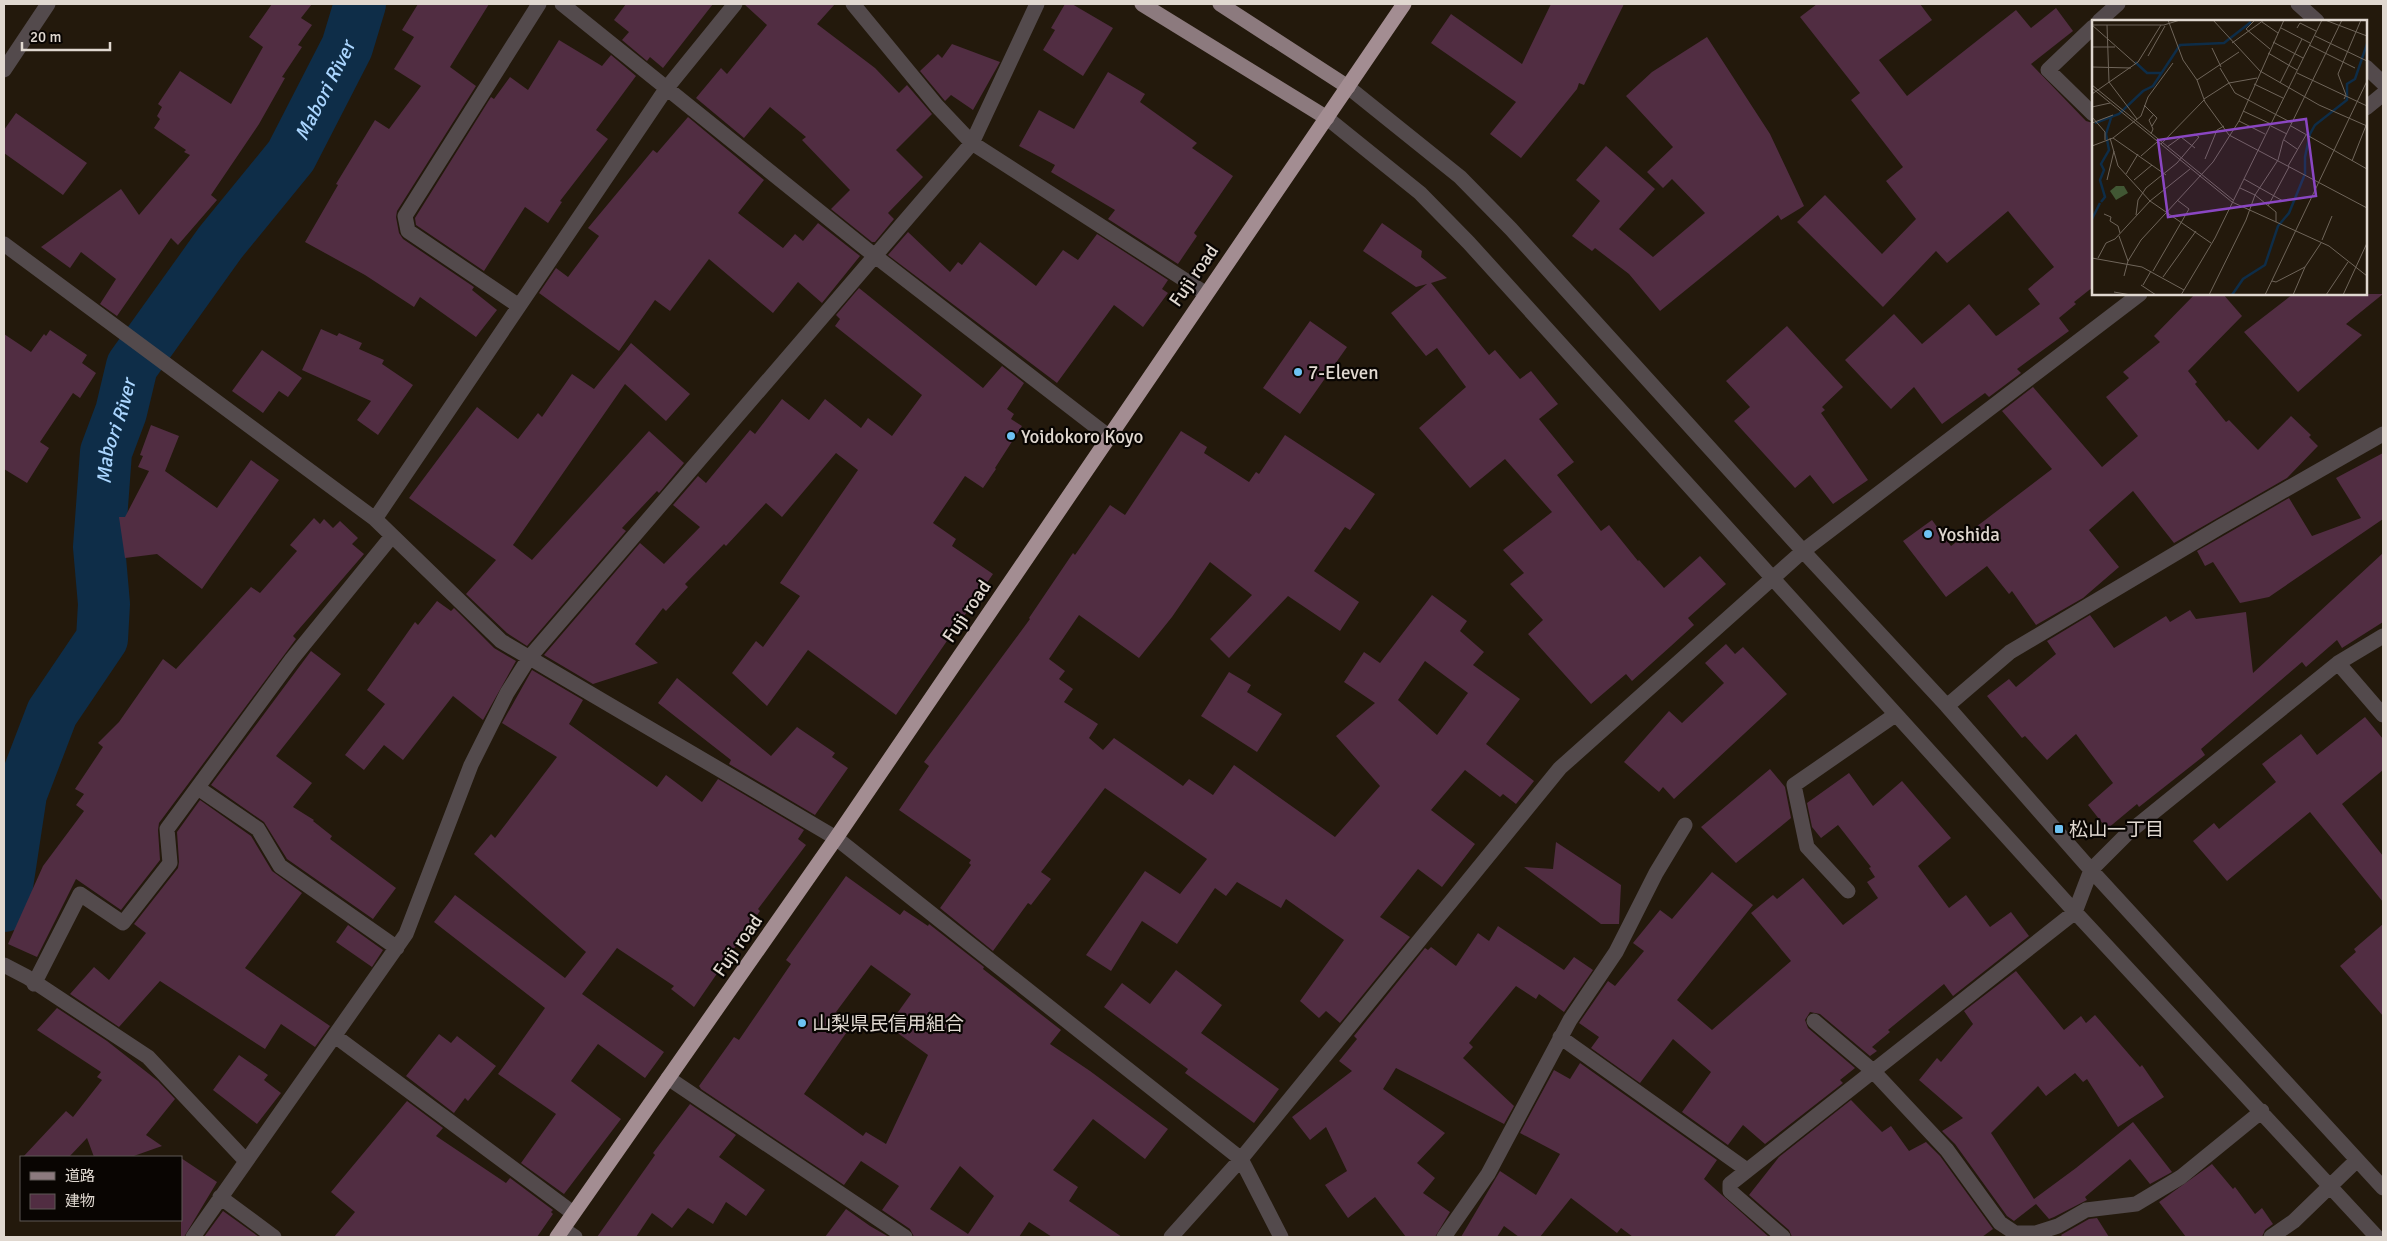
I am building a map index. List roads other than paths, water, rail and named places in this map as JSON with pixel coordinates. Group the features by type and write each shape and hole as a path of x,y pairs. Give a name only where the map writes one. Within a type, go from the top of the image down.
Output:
{"highway":[{"name":"Fuji road","path":"565,1234 573,1214 836,838 1205,293 1404,4"}],"main road":[{"path":"1142,4 1326,118"},
{"path":"1220,4 1348,87"}],"street":[{"path":"4,70 48,4"},
{"path":"519,306 408,230 405,216 539,4"},
{"path":"562,4 875,256 1108,436"},
{"path":"374,519 666,89 735,4"},
{"path":"853,4 936,106 972,143 1205,293"},
{"path":"193,1237 406,934 471,765 507,693 529,658 972,143 1037,4"},
{"path":"2100,20 2118,4"},
{"path":"2298,4 2315,20"},
{"path":"2092,28 2048,70 2092,113"},
{"path":"2367,68 2383,83"},
{"path":"1348,87 1460,177 1510,229 1803,551 1948,706 2091,870 2383,1188"},
{"path":"2367,107 2383,94"},
{"path":"1326,118 1420,193 1469,243 1895,715 2377,1237"},
{"path":"4,244 374,519 501,641 836,838 1241,1159 1281,1237"},
{"path":"1171,1237 1241,1159 1560,768 1773,580 1803,551 2139,295"},
{"path":"1948,706 2010,652 2220,527 2383,434"},
{"path":"30,980 80,894 123,923 170,863 167,829 292,659 392,536"},
{"path":"1783,1237 1730,1191 1730,1184 2075,912 2091,870 2128,834 2338,663 2383,636"},
{"path":"2338,663 2383,715"},
{"path":"1848,891 1807,848 1794,785 1895,715"},
{"path":"198,788 258,829 271,847 280,866 397,948"},
{"path":"1444,1237 1488,1174 1560,1037 1616,952 1656,872 1686,826"},
{"path":"4,965 148,1057 246,1160"},
{"path":"1814,1021 1873,1071 1948,1150 2000,1223 2015,1233 2036,1232 2058,1226 2086,1210 2136,1204 2181,1177 2262,1111"},
{"path":"334,1036 573,1214"},
{"path":"1560,1037 1747,1170"},
{"path":"668,1078 905,1237"},
{"path":"2271,1237 2294,1220 2357,1160"},
{"path":"220,1197 274,1237"}],"waterway":[{"name":"Mabori River","path":"4,906 21,794 52,713 102,639 104,604 99,547 106,452 121,412 132,366 220,243 291,156 347,47 360,4"}],"place":[{"name":"7-Eleven","path":"1298,372"},
{"name":"Yoidokoro Koyo","path":"1011,436"},
{"name":"Yoshida","path":"1928,534"},
{"name":"松山一丁目","path":"2059,829"},
{"name":"山梨県民信用組合","path":"802,1023"}]}
